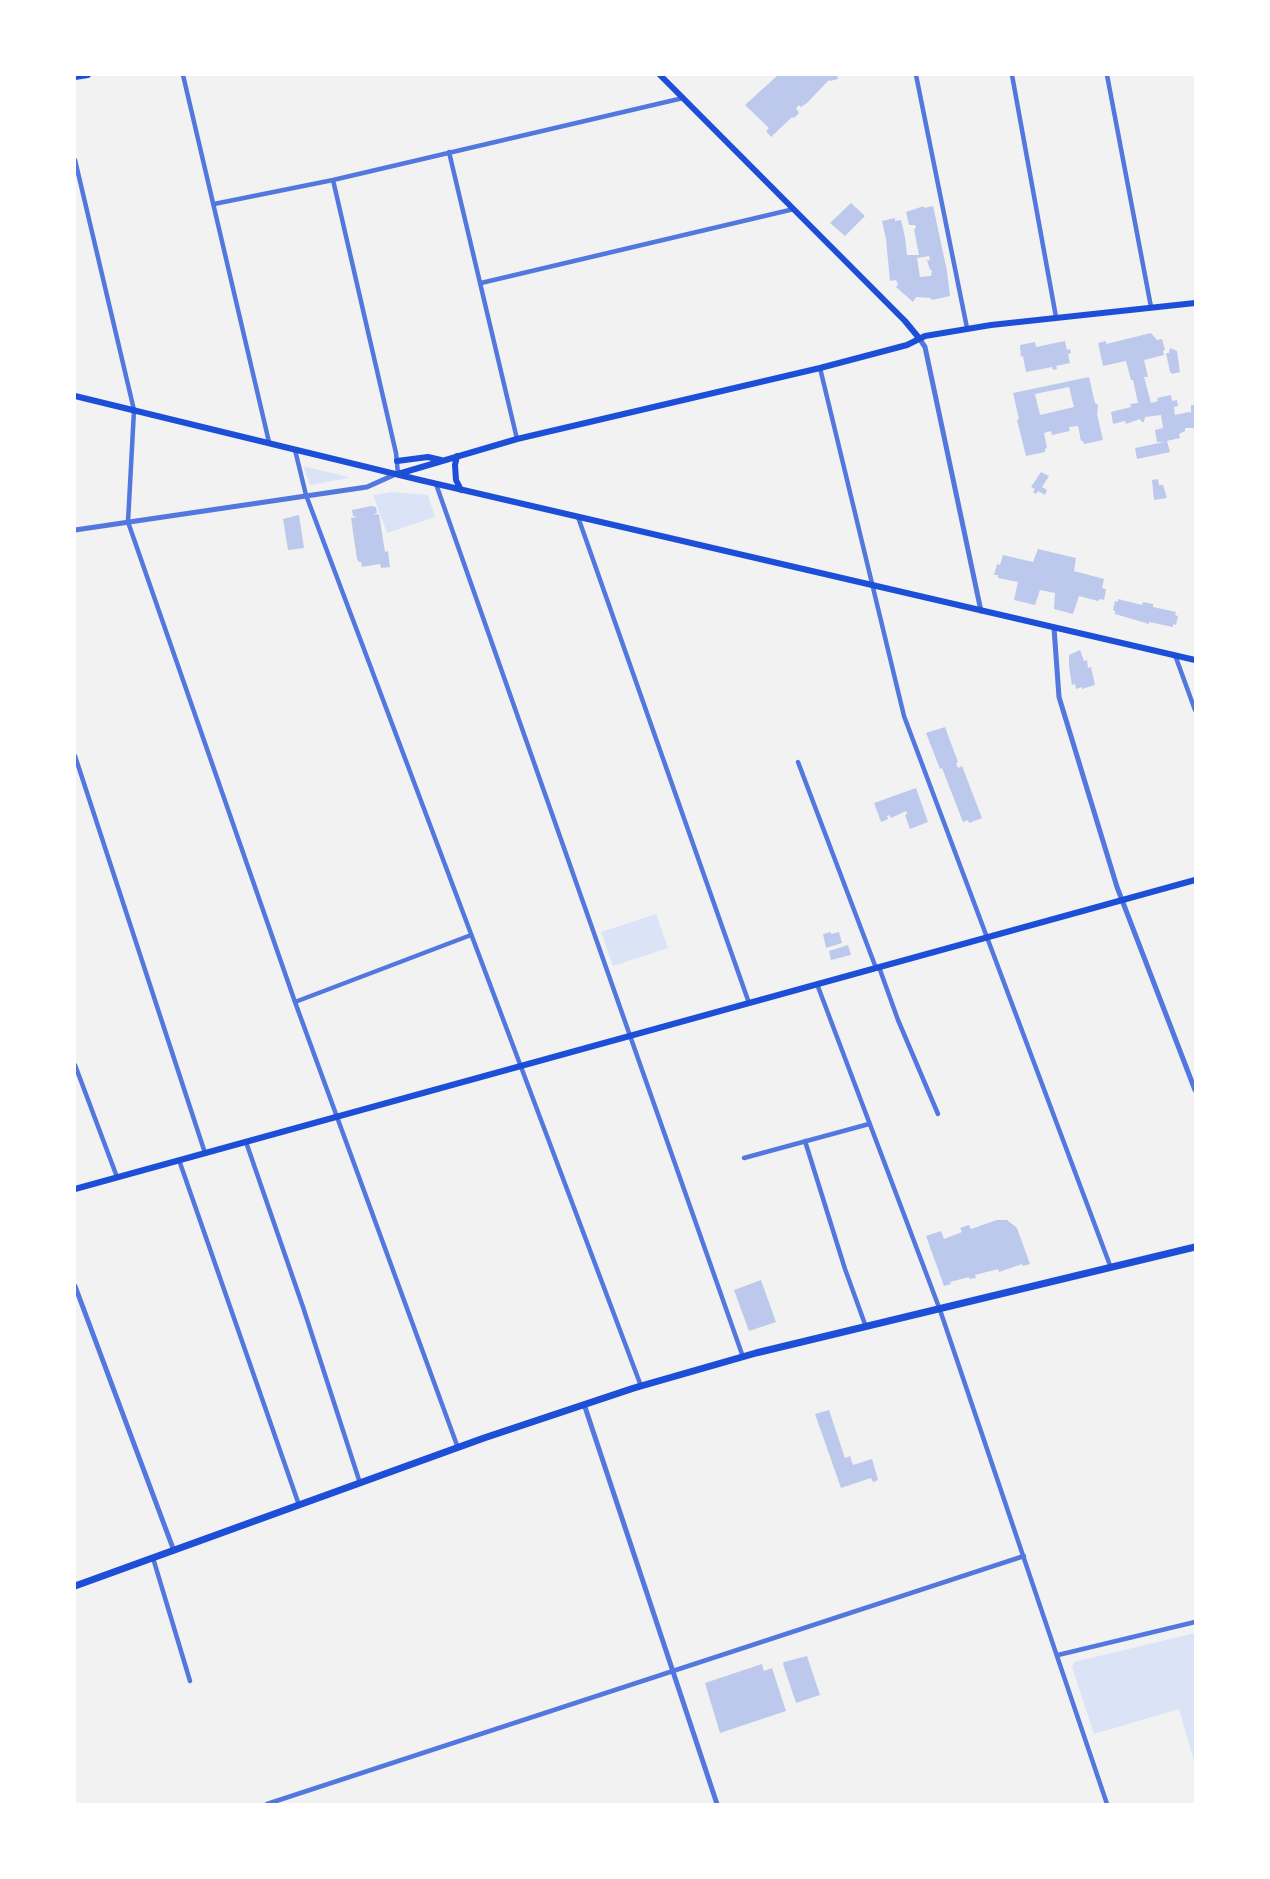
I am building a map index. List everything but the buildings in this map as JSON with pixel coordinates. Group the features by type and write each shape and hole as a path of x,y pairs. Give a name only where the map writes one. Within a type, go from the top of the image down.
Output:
{"main road":[{"path":"75,77 88,75"},
{"path":"660,75 905,321 919,339"},
{"path":"398,474 518,440 820,368 907,345 919,339 967,328 1195,303"},
{"path":"75,396 461,490 1195,660"},
{"path":"457,456 456,480 461,490"},
{"path":"397,461 428,457 441,460"},
{"path":"75,1189 1195,880"},
{"path":"75,1586 458,1448 642,1386 743,1357 1195,1247"}],"street":[{"path":"183,75 269,442"},
{"path":"916,75 967,328"},
{"path":"1012,75 1056,317"},
{"path":"1107,75 1151,307"},
{"path":"214,204 333,180 683,98"},
{"path":"449,152 518,440"},
{"path":"75,160 134,410 128,522 295,1002 458,1448"},
{"path":"75,530 367,487 398,474 397,461 333,180"},
{"path":"481,283 794,209"},
{"path":"919,339 925,348 981,611"},
{"path":"820,368 904,716 1111,1268"},
{"path":"295,450 306,495 642,1386"},
{"path":"436,484 743,1357"},
{"path":"578,517 749,1003"},
{"path":"1054,628 1059,697 1121,900 1195,1090"},
{"path":"1175,655 1195,710"},
{"path":"75,756 205,1153"},
{"path":"798,762 898,1020 938,1114"},
{"path":"295,1002 471,935"},
{"path":"817,984 940,1310 1107,1804"},
{"path":"75,1065 117,1177"},
{"path":"744,1158 869,1124"},
{"path":"805,1141 844,1269 866,1327"},
{"path":"246,1142 360,1483"},
{"path":"179,1160 299,1505"},
{"path":"75,1286 174,1551"},
{"path":"584,1404 717,1804"},
{"path":"267,1804 1024,1556"},
{"path":"153,1558 190,1681"},
{"path":"1058,1655 1195,1622"}],"shaded area":[{"path":"303,466 348,477 349,478 310,485"},
{"path":"392,492 428,495 435,517 387,533 373,495"},
{"path":"656,914 668,948 613,966 601,932"},
{"path":"1195,1633 1195,1765 1179,1709 1094,1734 1072,1667 1074,1662"}]}
